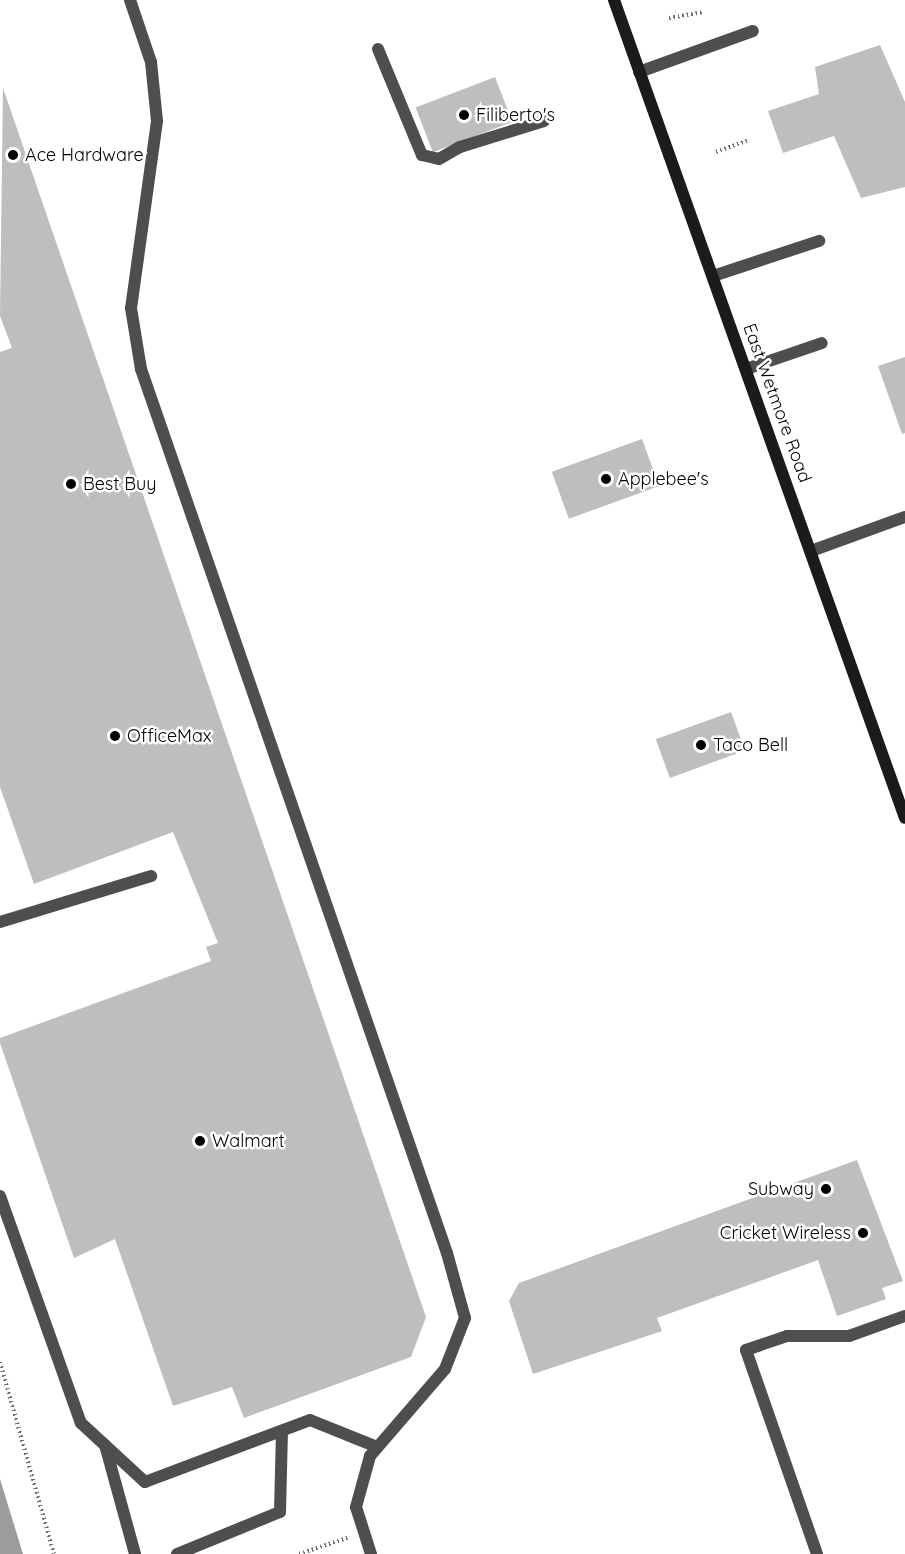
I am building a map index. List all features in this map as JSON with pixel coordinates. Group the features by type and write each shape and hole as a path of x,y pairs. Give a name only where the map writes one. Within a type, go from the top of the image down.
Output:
{"main road":[{"name":"East Wetmore Road","path":"614,0 905,819"}],"street":[{"path":"130,0 151,62 156,121 131,308 141,369 447,1253 465,1318 446,1369 377,1447 356,1507 371,1554"},
{"path":"639,72 753,30"},
{"path":"378,49 422,155 439,159 459,147 544,121"},
{"path":"712,276 819,241"},
{"path":"746,369 822,343"},
{"path":"811,551 905,517"},
{"path":"0,922 151,876"},
{"path":"0,1196 81,1424 146,1482 310,1420 377,1447"},
{"path":"817,1554 746,1350 787,1336 849,1336 905,1316"},
{"path":"177,1554 280,1512 282,1431"},
{"path":"105,1445 135,1554"}],"path":[{"path":"669,18 703,12"},
{"path":"716,152 747,141"},
{"path":"0,1362 54,1554"},
{"path":"299,1554 364,1532"}],"shaded area":[{"path":"0,1479 23,1554 0,1554"}],"building":[{"path":"880,45 905,102 905,187 861,198 834,136 783,153 768,111 819,94 815,67"},
{"name":"Filiberto's","path":"495,77 512,122 433,152 416,107"},
{"path":"3,88 426,1317 411,1357 244,1418 232,1387 173,1406 115,1239 74,1258 0,1043 0,1038 211,961 206,947 218,943 173,832 34,884 0,787 0,352 12,348 0,316"},
{"path":"905,357 905,433 902,434 878,366"},
{"name":"Applebee's","path":"642,439 659,486 569,519 552,472"},
{"name":"Taco Bell","path":"731,712 745,751 670,778 656,739"},
{"path":"857,1160 903,1281 882,1288 886,1299 837,1316 818,1260 657,1318 662,1331 533,1374 509,1301 519,1283"}],"place":[{"name":"Filiberto's","path":"464,115"},
{"name":"Ace Hardware","path":"13,155"},
{"name":"Applebee's","path":"606,479"},
{"name":"Best Buy","path":"71,484"},
{"name":"OfficeMax","path":"115,736"},
{"name":"Taco Bell","path":"701,745"},
{"name":"Walmart","path":"200,1141"},
{"name":"Subway","path":"826,1189"},
{"name":"Cricket Wireless","path":"863,1233"}]}
